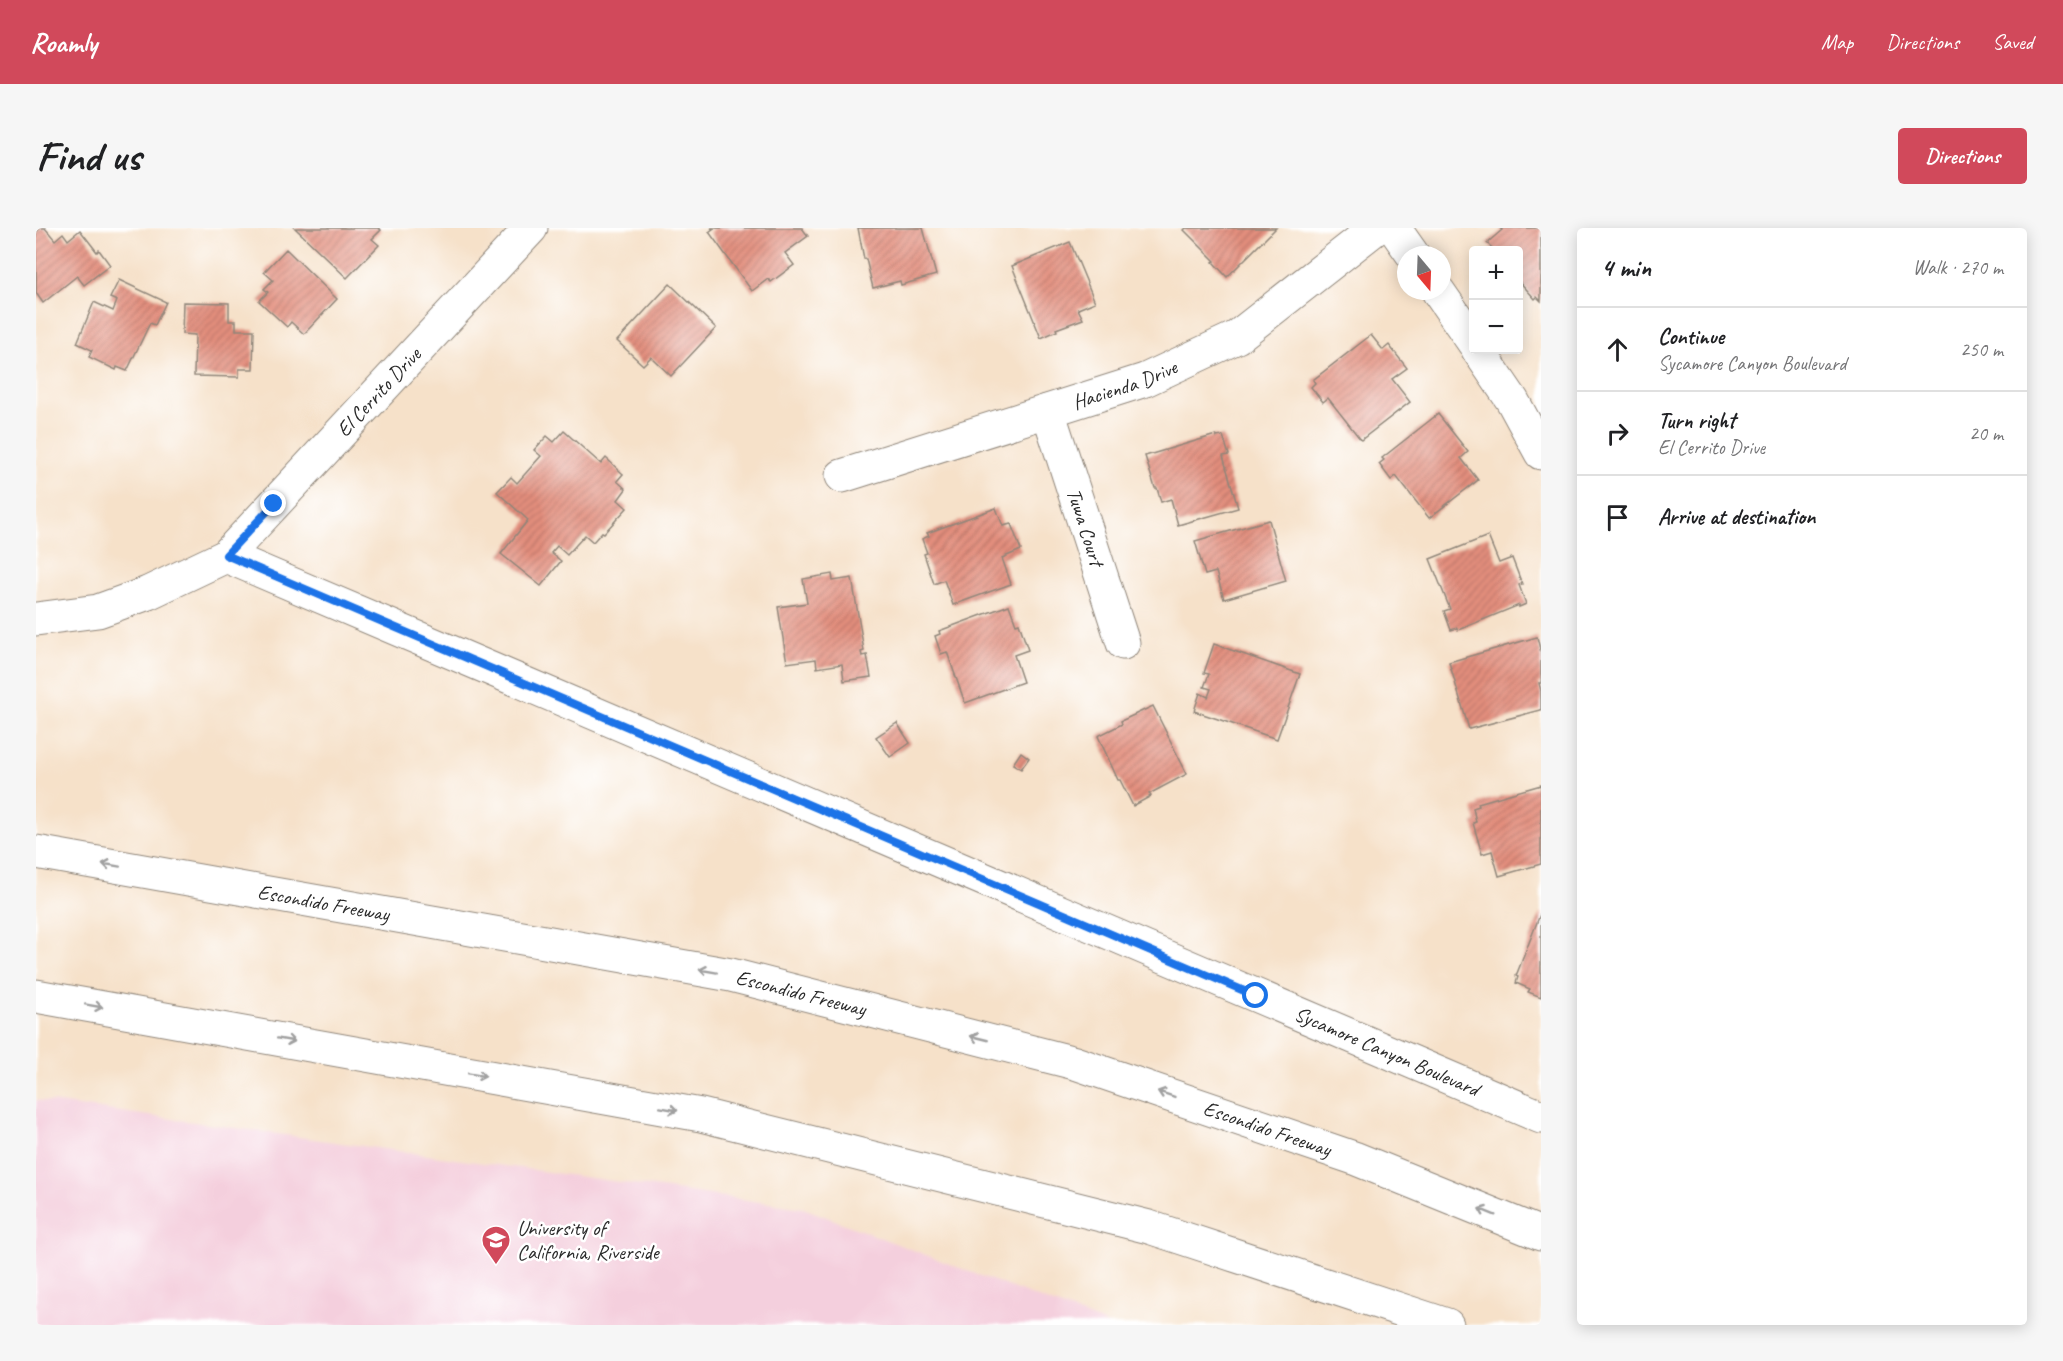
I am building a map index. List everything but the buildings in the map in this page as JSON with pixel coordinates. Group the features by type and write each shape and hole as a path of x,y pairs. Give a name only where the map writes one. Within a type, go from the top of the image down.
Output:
{"main road":[{"name":"El Cerrito Drive","path":"226,555 531,228"},
{"name":"Hacienda Drive","path":"842,476 1145,380 1237,337 1376,228"},
{"path":"1394,228 1407,246"},
{"path":"1444,300 1469,337"},
{"path":"1481,354 1512,400 1541,453"},
{"name":"Tuwa Court","path":"1048,411 1123,643"},
{"path":"36,619 99,611 148,593 226,555"},
{"name":"Sycamore Canyon Boulevard","path":"226,555 1541,1117"},
{"name":"Escondido Freeway","path":"36,852 731,975 1075,1063 1354,1158 1541,1234"},
{"path":"36,996 700,1115 1149,1227 1447,1325"}],"shaded area":[{"name":"University of California, Riverside","path":"36,1100 803,1208 1109,1325 36,1325"}],"place":[{"name":"University of California, Riverside","path":"496,1266"}],"route":[{"path":"274,504 226,555 1256,996"}]}
